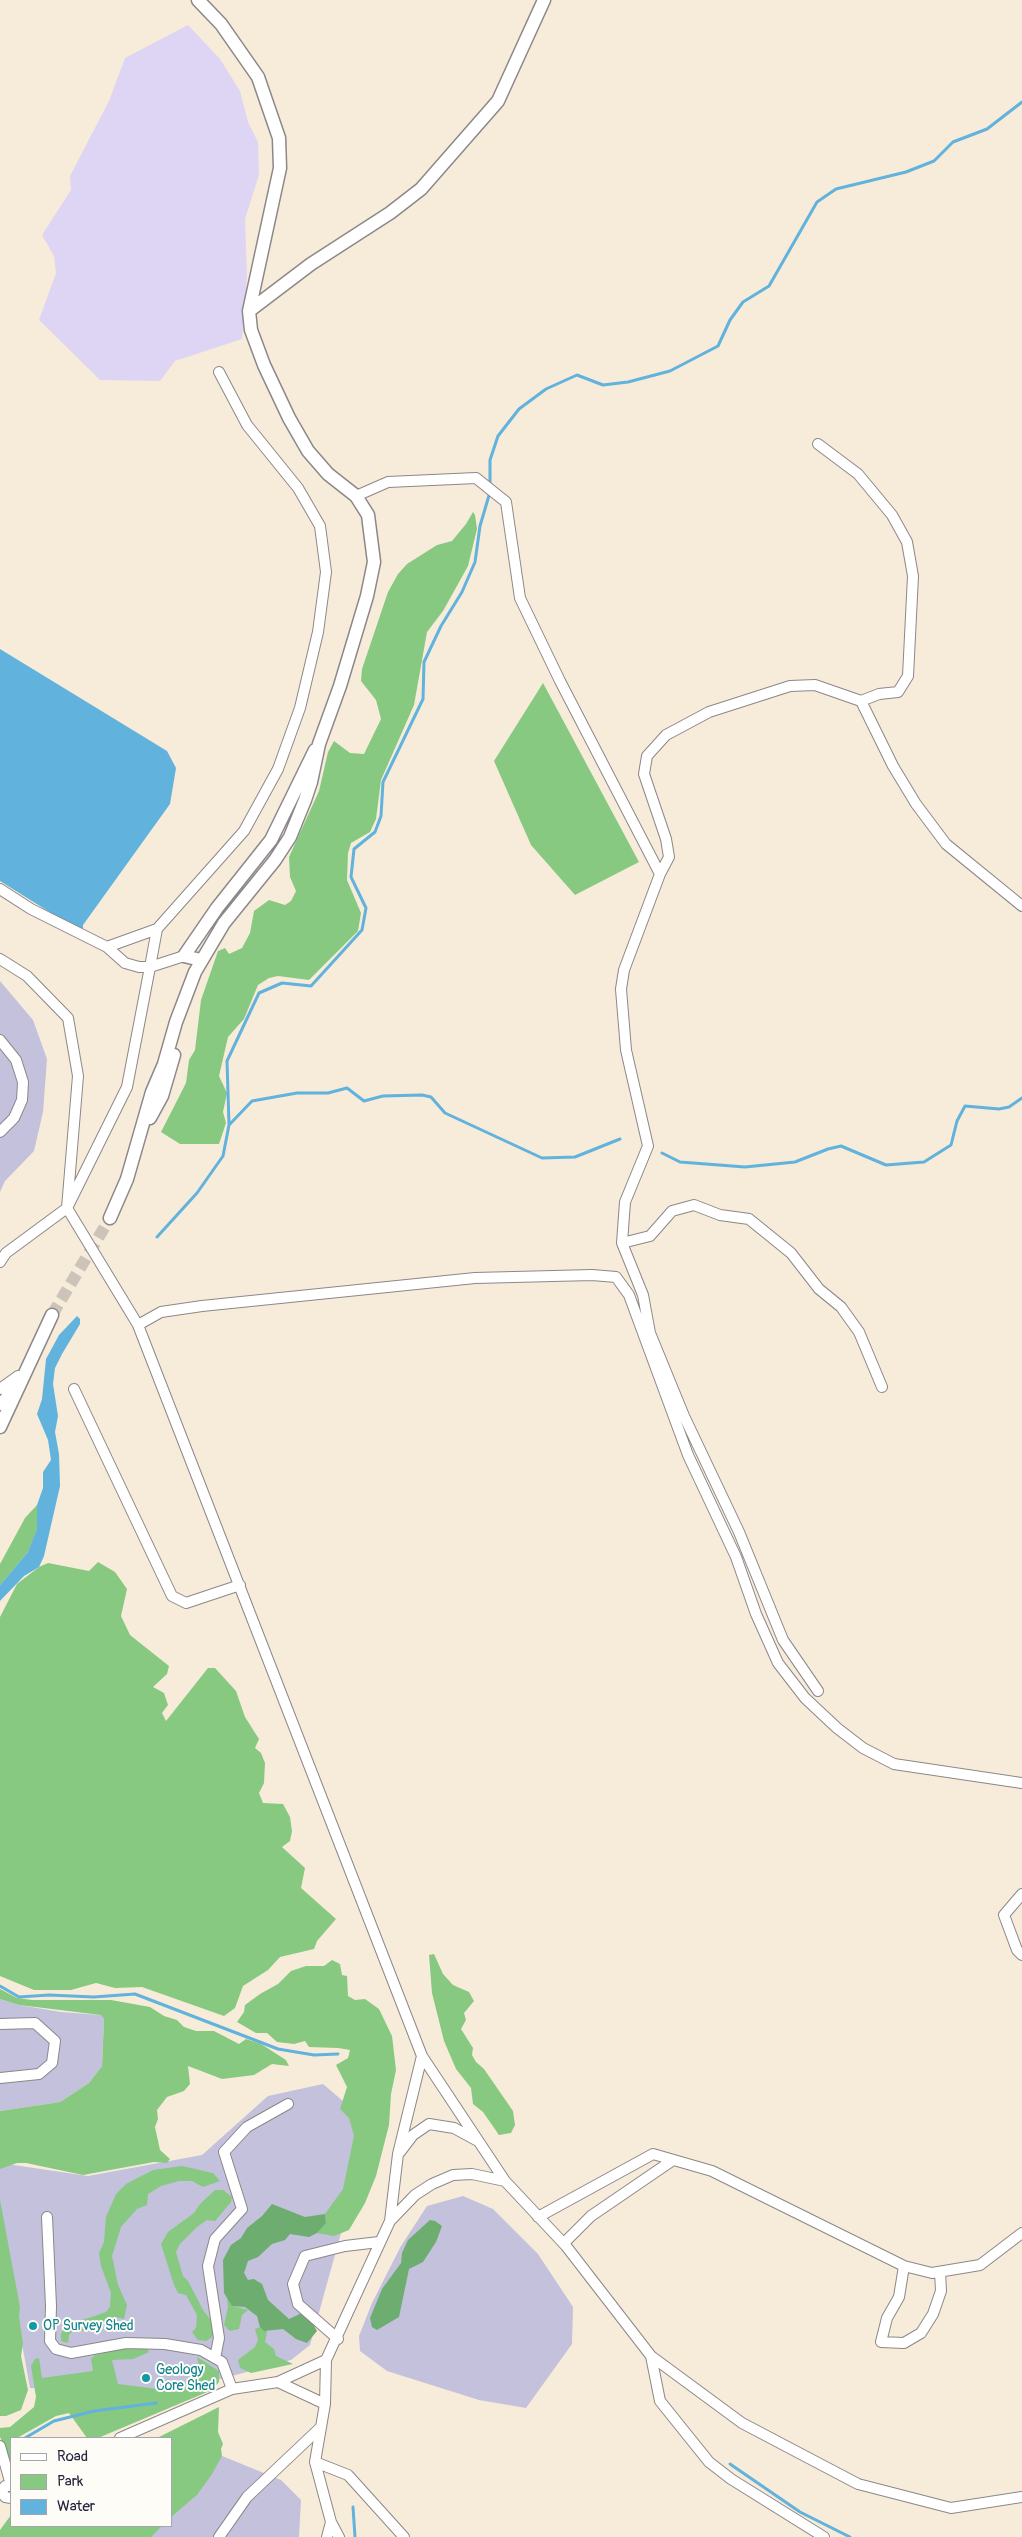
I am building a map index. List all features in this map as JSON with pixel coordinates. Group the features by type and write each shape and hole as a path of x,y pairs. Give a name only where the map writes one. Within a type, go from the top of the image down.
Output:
{"street":[{"path":"110,1218 127,1179 144,1126 152,1092 164,1064 176,1022 201,960 224,923 275,860 290,837 311,782 319,744 340,686 367,596 374,562 368,516 356,496 328,474 308,451 289,418 264,365 251,330 249,311 280,168 278,138 258,77 221,24 198,0"},
{"path":"249,311 311,264 390,213 421,189 498,101 544,0"},
{"path":"107,947 157,929 244,830 278,769 300,708 318,632 326,572 320,526 298,488 247,425 219,372"},
{"path":"818,444 858,474 892,515 907,542 913,576 908,676 898,692 878,694 861,701 816,685 790,686 709,712 666,735 647,756 644,774 666,839 669,857 660,874 624,970 621,989 626,1050 648,1146 626,1202 622,1243 643,1295 650,1333 684,1416 739,1532 784,1640 818,1691"},
{"path":"356,496 388,482 476,478 506,502 520,598 564,689 660,874"},
{"path":"861,701 893,766 916,804 946,844 1022,906"},
{"path":"184,956 216,908 271,840 288,810 307,763 319,744"},
{"path":"0,889 31,909 107,947 125,963 139,967 150,967 184,956 201,960"},
{"path":"0,1262 6,1253 67,1208 127,1087 157,929"},
{"path":"0,959 27,976 68,1018 78,1076 67,1208 138,1325 422,2056 479,2142 505,2181 538,2218 564,2243 651,2356 742,2423 858,2484 951,2508 1022,2497"},
{"path":"0,1040 16,1060 23,1082 22,1100 17,1112 0,1132"},
{"path":"622,1243 650,1236 672,1211 694,1205 720,1214 749,1220 791,1253 819,1290 841,1307 859,1332 882,1387"},
{"path":"138,1325 161,1312 475,1278 592,1274 616,1277 629,1295 688,1455 736,1557 756,1614 778,1664 805,1698 843,1733 863,1748 894,1764 1022,1783"},
{"path":"0,1427 52,1315"},
{"path":"0,1389 25,1372"},
{"path":"0,1405 25,1372"},
{"path":"74,1389 172,1596 186,1603 240,1585"},
{"path":"1022,1894 1004,1915 1017,1950 1022,1955"},
{"path":"0,2024 35,2023 55,2041 52,2064 39,2074 0,2078"},
{"path":"390,2221 398,2154 422,2056"},
{"path":"215,2358 219,2338 208,2266 215,2239 242,2209 224,2152 247,2127 288,2104"},
{"path":"398,2154 413,2135 429,2124 454,2128 479,2142"},
{"path":"538,2218 653,2154 712,2171 904,2266 932,2273 980,2265 1022,2233"},
{"path":"564,2243 591,2216 673,2160"},
{"path":"339,2537 331,2522 315,2462 325,2404 326,2360 338,2339 379,2242 390,2221 416,2195 432,2184 453,2175 472,2174 505,2181"},
{"path":"47,2217 51,2306 50,2341 56,2349 71,2353 126,2343 165,2344 201,2350 222,2362 232,2388"},
{"path":"338,2339 298,2304 293,2284 305,2256 345,2246 379,2242"},
{"path":"904,2266 900,2298 888,2318 881,2342 904,2343 921,2332 933,2314 940,2291 940,2272"},
{"path":"651,2356 660,2400 710,2462 731,2479 824,2537"},
{"path":"122,2437 232,2388 278,2382 326,2360"},
{"path":"278,2382 325,2404"},
{"path":"219,2537 247,2497 321,2428"},
{"path":"0,2446 10,2482"},
{"path":"315,2462 348,2475 404,2537"},
{"path":"0,2507 5,2493"},
{"path":"327,2537 331,2522"}],"shaded area":[{"path":"188,25 220,59 240,91 248,122 258,142 259,175 245,219 247,276 242,339 175,361 160,381 100,380 39,320 56,273 54,256 42,235 71,190 70,176 109,101 125,58"},
{"path":"0,981 33,1020 47,1059 43,1112 34,1151 5,1181 0,1192"},
{"path":"0,1999 19,2005 61,2012 101,2015 104,2019 102,2066 89,2083 60,2102 0,2111"},
{"path":"323,2084 357,2113 367,2139 310,2345 291,2360 169,2393 30,2388 0,2221 0,2166 7,2164 88,2176 202,2155 268,2096"},
{"path":"463,2196 493,2209 538,2254 573,2307 572,2344 526,2408 479,2400 387,2371 360,2351 359,2336 372,2303 401,2246 427,2206"},
{"path":"222,2456 281,2480 301,2500 299,2537 144,2537 153,2527 172,2527 172,2513 190,2501"}],"green space":[{"path":"473,512 477,529 468,566 443,611 427,632 414,705 381,780 376,819 370,832 351,843 348,853 347,880 361,913 358,931 309,980 278,976 269,978 258,985 244,1019 228,1037 219,1076 227,1093 223,1112 226,1123 219,1144 180,1144 161,1132 186,1083 189,1060 195,1050 201,1000 218,951 225,948 229,954 242,948 250,933 254,911 269,900 285,905 291,901 296,891 290,877 289,857 319,791 328,752 334,741 350,753 364,754 381,719 376,700 361,681 362,669 388,592 398,574 407,564 437,545 452,541"},
{"path":"543,683 639,862 575,895 531,845 494,761"},
{"path":"37,1505 37,1529 28,1552 0,1585 0,1564 25,1518"},
{"path":"98,1562 115,1572 127,1589 121,1616 130,1635 169,1666 167,1674 153,1687 164,1693 168,1705 162,1713 166,1721 208,1668 215,1668 236,1691 245,1717 259,1739 255,1748 261,1753 265,1763 264,1783 259,1793 263,1803 283,1804 290,1817 292,1831 290,1841 282,1847 305,1868 301,1888 336,1919 317,1941 314,1949 280,1957 268,1970 243,1986 235,2008 224,2016 142,1987 115,1988 96,1983 71,1990 34,1990 0,1976 0,1617 17,1584 39,1567 48,1563 89,1571"},
{"path":"434,1954 443,1974 453,1985 469,1992 474,2001 464,2013 466,2020 461,2029 473,2048 472,2055 476,2062 484,2069 513,2111 515,2125 511,2133 499,2135 483,2112 473,2104 471,2088 456,2069 444,2041 432,1993 429,1955"},
{"path":"332,1960 340,1964 342,1975 347,1976 348,1996 355,2000 365,1999 379,2009 392,2036 396,2070 391,2094 389,2125 376,2176 365,2203 349,2230 334,2236 317,2233 326,2223 325,2214 343,2189 354,2136 349,2118 340,2109 347,2087 336,2065 348,2058 350,2050 309,2047 305,2041 294,2044 277,2042 267,2033 256,2033 237,2022 244,2012 245,2005 278,1984 291,1971 306,1966 324,1966"},
{"path":"0,1989 17,1998 32,2000 111,2000 150,2007 164,2016 177,2020 184,2027 196,2031 214,2031 239,2044 246,2039 261,2044 286,2060 289,2066 272,2064 254,2075 222,2079 188,2066 190,2084 184,2091 167,2097 157,2110 158,2119 155,2127 160,2150 170,2159 167,2163 154,2162 83,2175 26,2163 17,2163 0,2169 0,2111 60,2102 89,2083 102,2066 104,2019 101,2015 19,2005 0,1999"},
{"path":"182,2166 213,2173 220,2181 203,2187 192,2181 179,2181 161,2186 148,2194 147,2205 137,2209 121,2227 112,2256 118,2285 127,2305 124,2319 116,2317 98,2326 89,2325 83,2331 73,2331 69,2335 68,2343 61,2341 61,2334 65,2325 106,2312 110,2307 111,2293 101,2266 99,2253 104,2242 106,2217 116,2194 126,2184 153,2170"},
{"path":"215,2190 223,2190 232,2197 231,2202 215,2221 207,2220 197,2227 180,2244 176,2252 183,2276 188,2281 203,2310 210,2319 214,2331 212,2337 206,2341 198,2340 192,2332 196,2328 197,2315 186,2295 178,2293 161,2244 168,2232 194,2213 200,2204"},
{"path":"0,2200 20,2307 19,2316 23,2344 21,2356 28,2390 21,2410 6,2416 0,2416"},
{"path":"272,2204 305,2217 325,2214 326,2223 317,2233 309,2237 290,2234 285,2240 272,2244 258,2257 248,2261 244,2273 248,2280 254,2279 262,2284 268,2300 289,2319 302,2313 309,2317 317,2331 307,2343 296,2339 283,2329 264,2331 260,2327 257,2316 245,2307 232,2306 224,2293 223,2260 231,2245 241,2238 247,2228 262,2216"},
{"path":"430,2220 442,2226 436,2242 423,2262 409,2269 399,2317 377,2330 372,2327 370,2318 382,2289 401,2263 402,2253 408,2240"},
{"path":"227,2297 232,2306 248,2310 242,2315 239,2329 230,2331 224,2325 228,2307"},
{"path":"260,2327 267,2331 265,2342 274,2349 276,2356 293,2364 251,2373 240,2368 238,2360 255,2347 258,2340 255,2329"},
{"path":"121,2348 147,2349 149,2352 133,2359 112,2360 118,2384 181,2392 199,2373 197,2357 219,2371 219,2382 212,2390 100,2437 86,2437 69,2413 56,2416 19,2437 10,2437 10,2459 0,2437 0,2428 10,2427 34,2407 36,2397 31,2366 35,2359 39,2358 42,2378 93,2371 91,2359 95,2355"},
{"path":"219,2407 218,2432 223,2444 221,2449 222,2456 197,2495 172,2516 172,2437 159,2437"},
{"path":"10,2516 10,2527 161,2527 151,2537 0,2537 0,2530"}],"water":[{"path":"0,649 167,751 176,768 170,804 83,925 83,933 0,881"},
{"path":"77,1316 80,1319 80,1324 55,1368 53,1384 58,1416 55,1432 59,1454 60,1486 44,1556 39,1567 24,1576 0,1601 0,1585 28,1552 37,1529 37,1505 43,1488 43,1472 51,1460 48,1440 37,1414 42,1399 46,1359 59,1335"}],"waterway":[{"path":"490,486 490,460 498,436 519,409 546,389 577,375 603,385 628,382 670,371 718,346 730,320 743,302 769,286 817,202 836,189 906,172 934,161 953,142 987,129 1022,102"},
{"path":"157,1237 197,1193 223,1156 229,1125 227,1061 259,993 282,983 311,986 362,930 366,908 351,877 354,849 375,832 381,816 383,782 423,699 424,662 441,626 462,592 475,562 480,526 490,492"},
{"path":"230,1124 252,1101 297,1093 328,1093 347,1088 364,1101 383,1096 422,1095 431,1097 445,1113 542,1158 575,1157 620,1139"},
{"path":"662,1153 680,1162 745,1167 795,1162 841,1146 886,1165 924,1162 951,1145 957,1121 965,1106 999,1109 1009,1107 1022,1098"},
{"path":"0,1986 19,1997 49,1995 94,1997 135,1994 278,2049 314,2055 338,2054"},
{"path":"27,2437 54,2421 94,2411 156,2403"},
{"path":"730,2464 800,2512 850,2537"},
{"path":"353,2507 355,2537"}],"tunnel":[{"path":"52,1315 110,1218"}],"place":[{"name":"OP Survey Shed","path":"33,2326"},
{"name":"Geology Core Shed","path":"146,2378"}]}
